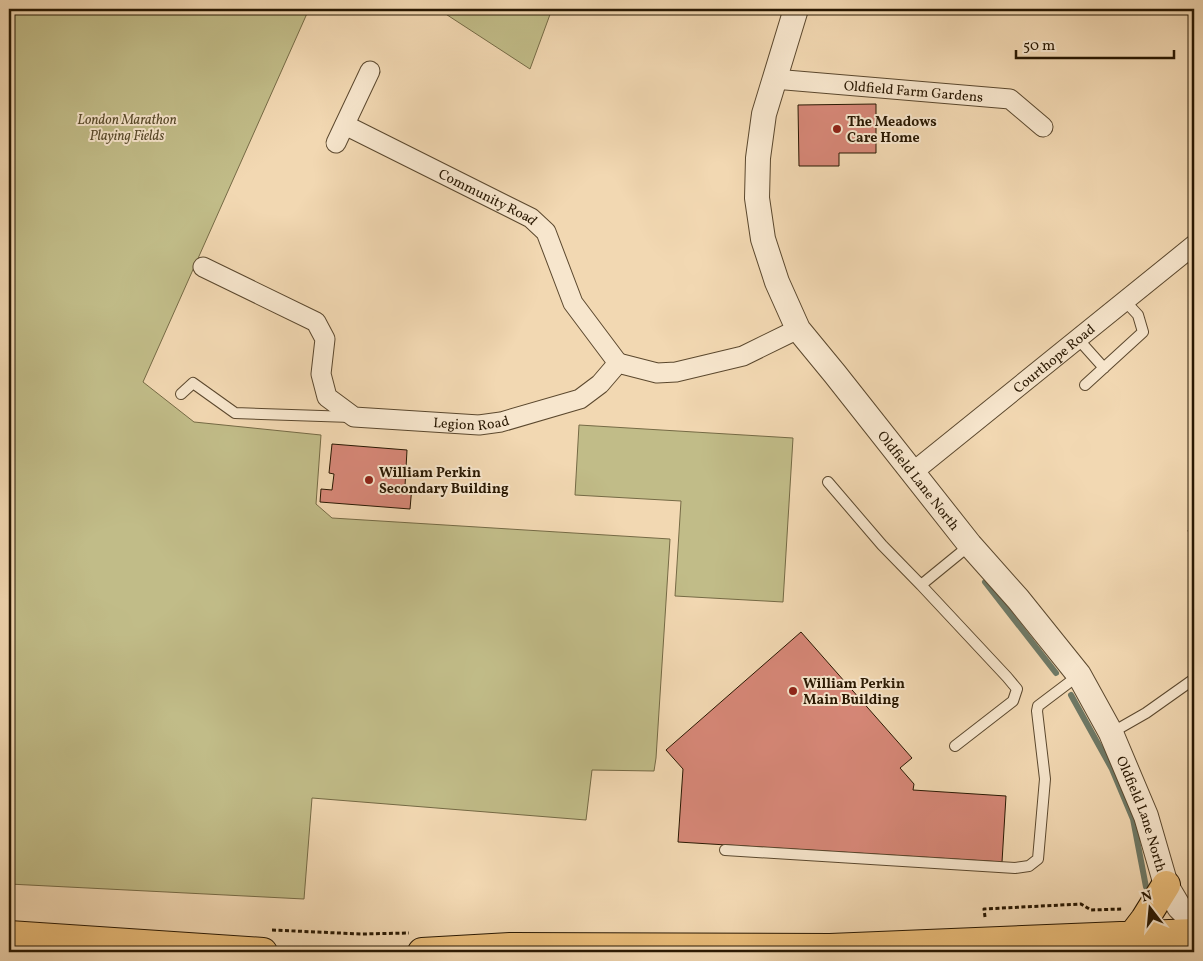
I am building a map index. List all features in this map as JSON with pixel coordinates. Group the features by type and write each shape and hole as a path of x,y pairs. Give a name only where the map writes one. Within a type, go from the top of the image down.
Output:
{"highway":[{"path":"1132,936 1166,885"},
{"path":"422,952 510,947 830,948 1194,933"},
{"path":"9,935 262,952"}],"street":[{"name":"Oldfield Lane North","path":"796,9 764,114 758,158 757,198 763,239 777,282 798,329 970,545 1018,599 1079,676 1111,733 1146,816 1166,885 1179,907 1194,922"},
{"path":"336,143 370,71"},
{"name":"Oldfield Farm Gardens","path":"774,79 1010,99 1043,127"},
{"name":"Community Road","path":"345,125 531,218 546,232 573,303 618,363"},
{"name":"Courthope Road","path":"913,472 1194,245"},
{"path":"203,267 316,322 325,339 321,374 327,397 354,417"},
{"path":"618,363 657,373 676,372 744,356 798,329"},
{"name":"Legion Road","path":"354,417 479,425 501,422 580,399 600,384 618,363"}],"lane":[{"path":"1085,385 1144,332 1138,315 1125,301"},
{"path":"1078,339 1104,368"},
{"path":"181,394 193,383 235,413 354,417"},
{"path":"828,482 882,546 1008,677 1017,690 1013,701 955,746"},
{"path":"921,585 970,545"},
{"path":"725,850 1005,867 1029,866 1038,859 1045,780 1038,706 1079,676"},
{"path":"1111,733 1194,679"}],"path":[{"path":"994,916 984,917 984,909 1081,904 1091,910 1124,909"}],"green space":[{"name":"London Marathon Playing Fields","path":"9,9 309,9 143,382 194,422 321,435 316,504 332,518 670,539 654,771 592,770 586,820 312,798 304,899 9,884"},
{"path":"438,9 552,9 530,69"},
{"path":"579,425 793,438 783,602 675,596 681,501 575,495"}],"building":[{"name":"The Meadows Care Home","path":"876,104 876,153 839,153 839,166 799,166 798,105"},
{"name":"William Perkin Secondary Building","path":"332,444 407,450 405,486 412,486 410,509 320,502 321,489 332,490 334,474 329,473"},
{"path":"1194,519 1194,539 1188,531"},
{"name":"William Perkin Main Building","path":"801,632 912,758 900,768 914,784 913,790 1006,796 1002,862 678,842 683,769 666,750"}],"waterway":[{"path":"985,582 1056,673"},
{"path":"1071,695 1112,769 1133,819 1146,887"}],"place":[{"name":"The Meadows Care Home","path":"837,129"},
{"name":"William Perkin Secondary Building","path":"369,480"},
{"name":"William Perkin Main Building","path":"793,691"}]}
